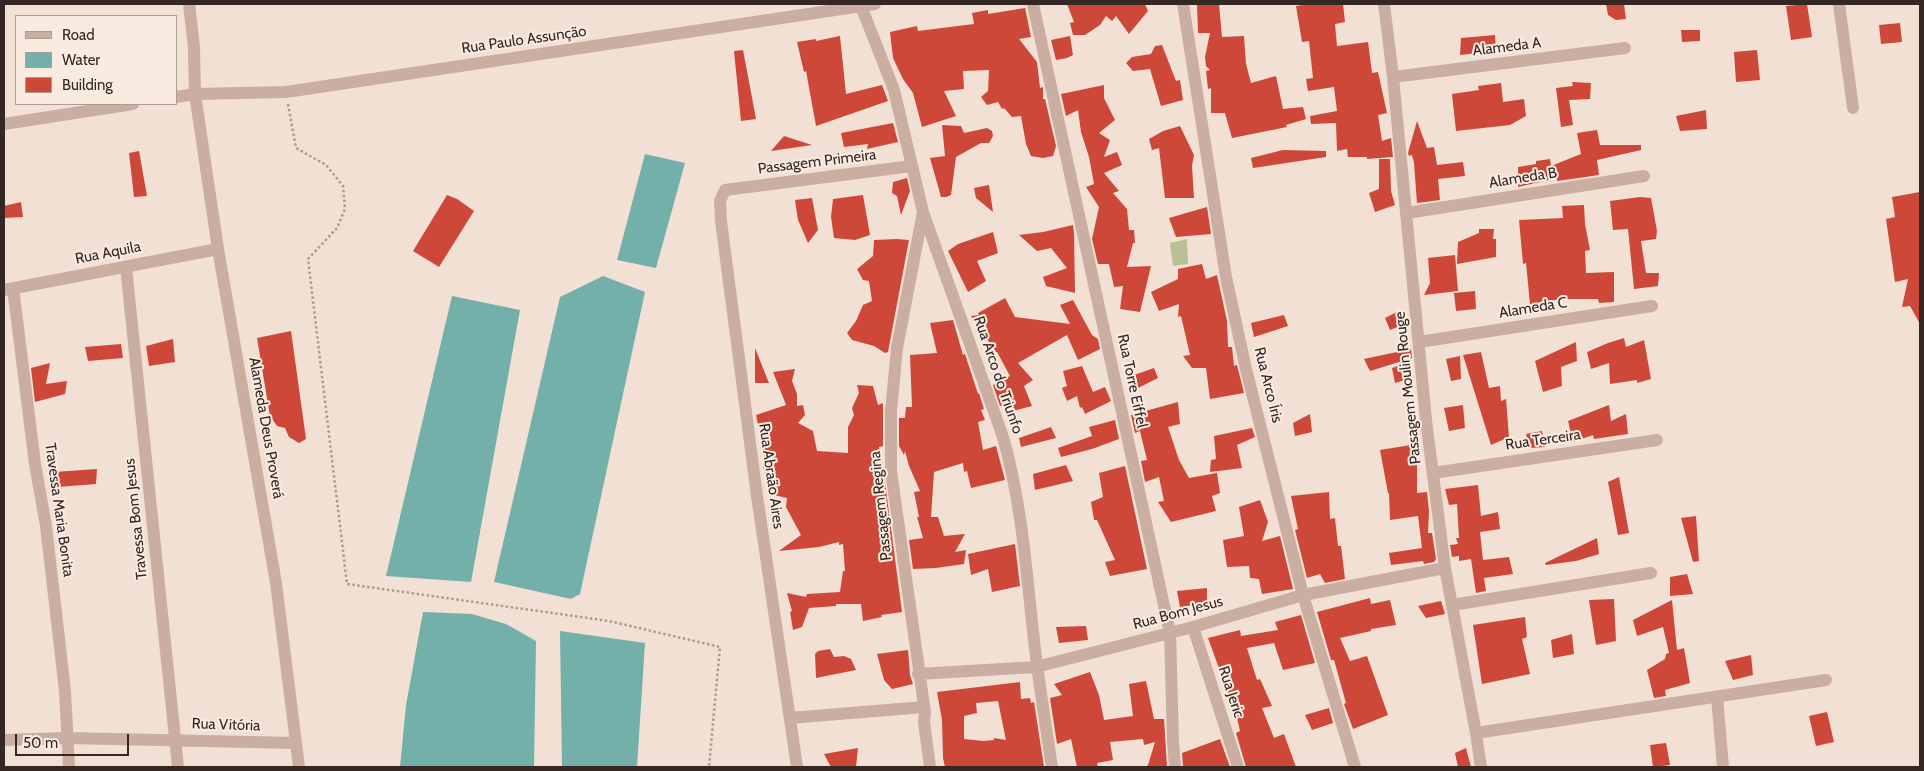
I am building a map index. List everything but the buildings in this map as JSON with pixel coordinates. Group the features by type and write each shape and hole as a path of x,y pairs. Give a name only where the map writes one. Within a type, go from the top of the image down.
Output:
{"street":[{"name":"Alameda Deus Proverá","path":"188,4 194,47 195,94 218,249 276,583 299,767"},
{"name":"Rua Paulo Assunção","path":"178,97 195,94 286,92 875,4"},
{"name":"Rua Torre Eiffel","path":"1033,4 1170,633 1175,767"},
{"name":"Rua Arco Íris","path":"1182,4 1226,277 1303,595 1355,767"},
{"name":"Passagem Moulin Rouge","path":"1384,4 1407,212 1426,420 1445,568 1481,767"},
{"path":"1839,4 1853,108"},
{"name":"Rua Arco do Triunfo","path":"861,6 894,90 923,212 1003,437 1013,472 1019,506 1036,667 1052,767"},
{"name":"Alameda A","path":"1393,77 1625,48"},
{"path":"4,124 128,105"},
{"name":"Passagem Primeira","path":"725,190 912,166"},
{"name":"Alameda B","path":"1407,212 1644,176"},
{"name":"Rua Abraão Aires","path":"725,190 720,201 721,222 757,496 796,767"},
{"name":"Passagem Regina","path":"923,212 897,348 891,411 891,471 924,707 930,767"},
{"name":"Rua Aquila","path":"8,289 218,249"},
{"name":"Travessa Bom Jesus","path":"126,266 178,767"},
{"name":"Travessa Maria Bonita","path":"8,289 46,526 65,691 69,767"},
{"name":"Alameda C","path":"1419,342 1652,306"},
{"name":"Rua Terceira","path":"1433,473 1657,440"},
{"name":"Rua Bom Jesus","path":"918,674 1036,667 1170,633 1303,595 1445,568"},
{"path":"1452,605 1651,573"},
{"name":"Rua Jeric","path":"1192,627 1238,767"},
{"path":"1476,733 1826,680"},
{"path":"1717,697 1723,767"},
{"path":"790,718 924,707"},
{"name":"Rua Vitória","path":"4,740 67,738 296,743"}],"path":[{"path":"286,92 296,148 326,165 343,186 344,194 345,208 337,228 308,259 347,584 609,621 720,647 709,767"}],"green space":[{"path":"1187,239 1188,264 1173,266 1170,243"}],"water":[{"path":"645,154 685,163 656,268 617,260"},
{"path":"603,276 645,292 580,594 571,599 494,582 560,297"},
{"path":"452,296 520,310 471,582 386,576"},
{"path":"423,612 472,614 506,624 536,641 534,767 400,767 406,705"},
{"path":"560,631 645,643 637,767 562,767"}]}
